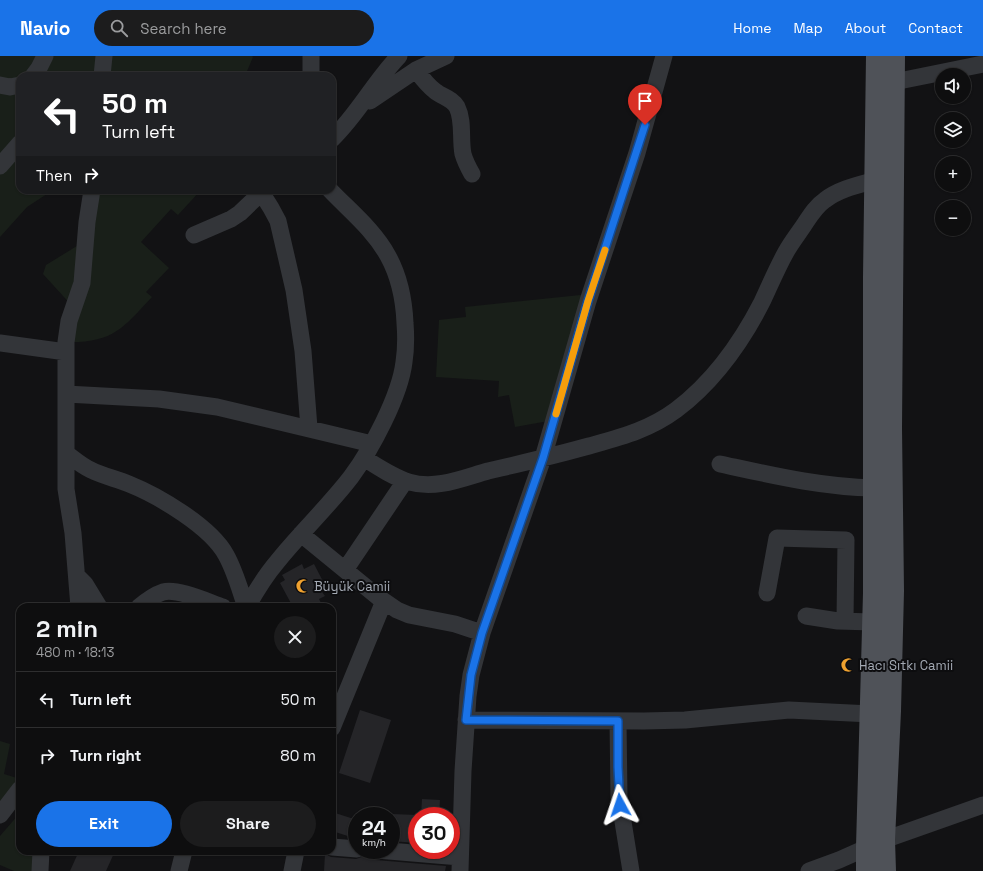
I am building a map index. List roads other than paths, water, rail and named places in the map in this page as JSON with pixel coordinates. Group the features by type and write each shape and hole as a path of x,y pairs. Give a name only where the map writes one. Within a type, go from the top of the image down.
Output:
{"main road":[{"path":"877,56 871,714 875,843 885,871"},
{"path":"867,871 875,843 890,711 893,591 891,428 894,56"}],"street":[{"path":"36,72 45,56"},
{"path":"102,72 104,56"},
{"path":"311,56 311,72"},
{"path":"336,135 358,110 385,71 399,56"},
{"path":"358,110 401,79 446,56"},
{"path":"400,854 460,864 466,720 471,675 482,633 543,458 588,301 654,97 664,56"},
{"path":"894,82 983,64"},
{"path":"416,70 429,86 450,100 456,107 461,120 465,162 472,174"},
{"path":"0,86 16,86"},
{"path":"0,166 16,148"},
{"path":"66,394 190,402 309,428 368,451 395,477 421,485 445,484 639,431 664,418 682,405 702,386 739,342 762,301 787,250 816,208 824,200 834,194 847,188 876,180"},
{"path":"79,603 73,533 66,489 66,352 67,331 82,283 87,222 91,194"},
{"path":"194,235 231,219 240,213 259,194"},
{"path":"264,194 278,221 294,290 303,351 309,428"},
{"path":"249,603 268,573 351,477 368,451 390,406 398,388 403,369 406,329 402,298 395,270 388,256 371,230 334,194"},
{"path":"0,343 66,352"},
{"path":"66,453 92,470 129,484 156,497 204,529 213,537 226,556 239,584 245,603"},
{"path":"720,464 813,483 874,488"},
{"path":"346,570 405,480"},
{"path":"301,534 397,610 409,615 455,624 482,633"},
{"path":"767,593 777,538 846,540 845,621"},
{"path":"77,576 85,584 97,603"},
{"path":"145,603 156,595 171,591 211,603"},
{"path":"336,718 384,601"},
{"path":"806,616 845,621 873,622"},
{"path":"466,720 685,720 789,710 871,714"},
{"path":"618,721 619,797 631,871"},
{"path":"0,815 16,794"},
{"path":"809,871 875,843 983,805"},
{"path":"336,847 348,848"},
{"path":"40,871 41,855"},
{"path":"179,871 183,855"},
{"path":"292,871 295,855"}],"place":[{"name":"Büyük Camii","path":"303,586"},
{"name":"Hacı Sıtkı Camii","path":"848,665"}]}
